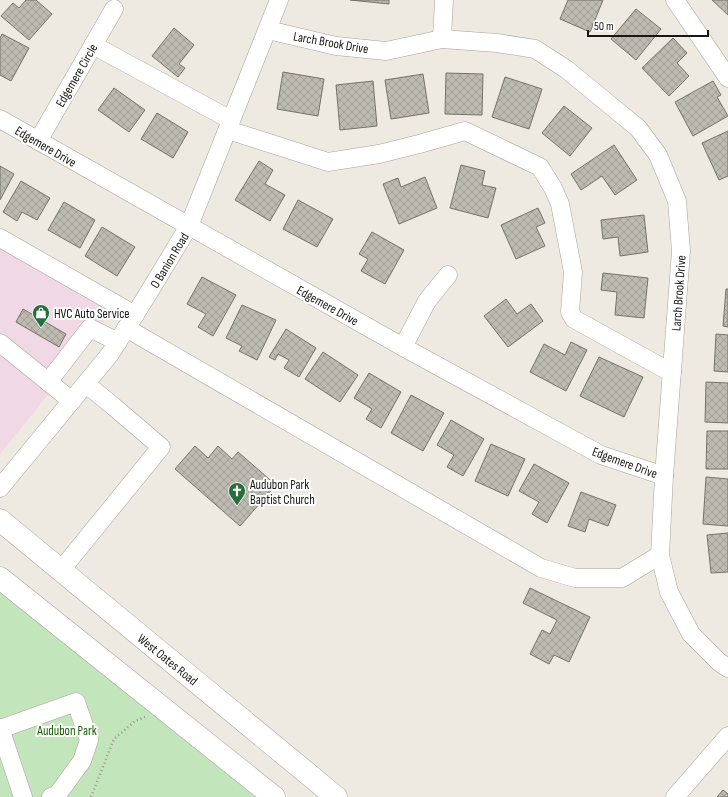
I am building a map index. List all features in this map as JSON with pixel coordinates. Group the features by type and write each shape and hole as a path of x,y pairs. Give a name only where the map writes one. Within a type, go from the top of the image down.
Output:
{"main road":[{"name":"West Oates Road","path":"0,520 336,797"},
{"path":"0,578 274,797"}],"street":[{"name":"O Banion Road","path":"0,488 110,354 189,226 279,0"},
{"path":"442,39 444,0"},
{"path":"674,0 728,78"},
{"name":"Edgemere Circle","path":"38,141 114,9"},
{"name":"Larch Brook Drive","path":"268,30 336,46 386,51 442,39 497,43 535,50 566,69 638,128 658,155 677,201 681,251 664,476 660,555 669,592 691,634 719,662 728,668"},
{"path":"93,44 230,125 328,162 379,154 465,131 540,167 553,188 560,204 573,272 570,312 574,319 672,373"},
{"name":"Edgemere Drive","path":"0,119 404,347 602,456 664,476"},
{"path":"0,238 126,328 541,568 575,578 622,578 660,555"},
{"path":"404,347 427,301 448,275"},
{"path":"48,382 90,328 126,328"},
{"path":"0,343 72,401"},
{"path":"61,570 161,447 86,384"},
{"path":"23,797 0,728 76,702 89,740 82,762 58,795 51,797"},
{"path":"675,797 728,736"}],"path":[{"path":"91,797 114,739 135,721 150,716"}],"shaded area":[{"path":"0,245 111,307 103,323 86,348 0,454"}],"green space":[{"name":"Audubon Park","path":"0,590 258,797 0,797"}],"building":[{"path":"26,0 36,0 52,14 29,40 1,16 13,3 19,8"},
{"path":"350,0 389,0 389,4"},
{"path":"568,0 603,0 590,32 560,19"},
{"path":"712,0 728,0 728,15"},
{"path":"636,9 661,29 636,60 611,39"},
{"path":"174,28 194,45 179,64 185,68 178,77 152,56"},
{"path":"2,34 29,48 11,81 0,75 0,38"},
{"path":"673,38 687,53 677,63 689,76 669,96 642,68"},
{"path":"283,72 324,79 318,116 277,109"},
{"path":"446,73 483,74 482,115 445,114"},
{"path":"423,74 429,113 391,119 385,80"},
{"path":"505,77 542,89 529,129 492,117"},
{"path":"373,81 377,126 340,130 336,85"},
{"path":"713,81 721,95 717,97 728,116 693,136 675,102"},
{"path":"114,88 145,110 129,132 98,110"},
{"path":"564,106 592,128 570,156 542,133"},
{"path":"157,113 188,132 173,158 141,139"},
{"path":"728,131 728,176 719,180 702,143"},
{"path":"614,145 637,180 615,195 602,176 581,190 571,174"},
{"path":"259,161 273,170 265,184 285,195 270,221 235,200"},
{"path":"461,165 485,171 482,185 496,188 488,218 450,208"},
{"path":"0,166 14,174 0,200"},
{"path":"425,177 437,208 399,224 383,184 398,178 401,187"},
{"path":"21,181 50,198 37,220 22,212 17,221 3,212"},
{"path":"298,200 333,219 317,247 283,229"},
{"path":"64,202 95,220 80,248 48,230"},
{"path":"538,208 545,223 536,227 545,246 516,259 501,225"},
{"path":"644,215 648,252 620,256 618,237 603,239 601,220"},
{"path":"102,227 135,247 117,276 85,256"},
{"path":"372,232 404,250 385,284 361,271 368,259 359,254"},
{"path":"603,273 648,278 644,318 615,315 617,292 601,290"},
{"path":"202,277 236,295 213,336 198,327 206,314 187,304"},
{"path":"726,289 728,289 728,327 723,326"},
{"path":"506,299 517,314 531,304 543,321 508,347 484,316"},
{"path":"242,305 276,320 257,360 239,351 242,346 226,338"},
{"name":"HVC Auto Service","path":"23,309 66,334 59,347 16,322"},
{"path":"286,329 316,348 299,377 284,368 289,360 278,354 275,360 269,357"},
{"path":"716,334 728,335 728,372 714,371"},
{"path":"571,342 587,350 566,391 530,372 544,344 565,355"},
{"path":"323,352 358,375 340,402 305,379"},
{"path":"599,357 643,377 624,417 580,396"},
{"path":"369,373 401,392 381,428 366,419 372,409 354,398"},
{"path":"706,382 728,383 728,423 705,422"},
{"path":"411,395 444,413 423,451 391,433"},
{"path":"451,420 484,439 463,476 447,467 454,455 437,445"},
{"path":"707,431 728,431 728,469 706,469"},
{"path":"491,444 525,459 508,496 475,481"},
{"name":"Audubon Park Baptist Church","path":"195,446 208,458 218,446 232,459 238,452 276,485 240,526 175,469"},
{"path":"534,464 569,483 547,523 532,514 539,502 519,491"},
{"path":"706,477 728,479 728,526 703,524"},
{"path":"581,492 616,505 608,526 589,519 585,532 568,526"},
{"path":"728,533 728,572 711,573 707,535"},
{"path":"530,588 590,617 569,662 554,655 549,664 530,654 542,630 550,634 557,620 523,603"},
{"path":"723,790 728,794 728,797 717,797"}],"place":[{"name":"HVC Auto Service","path":"41,328"},
{"name":"Audubon Park Baptist Church","path":"237,506"}]}
